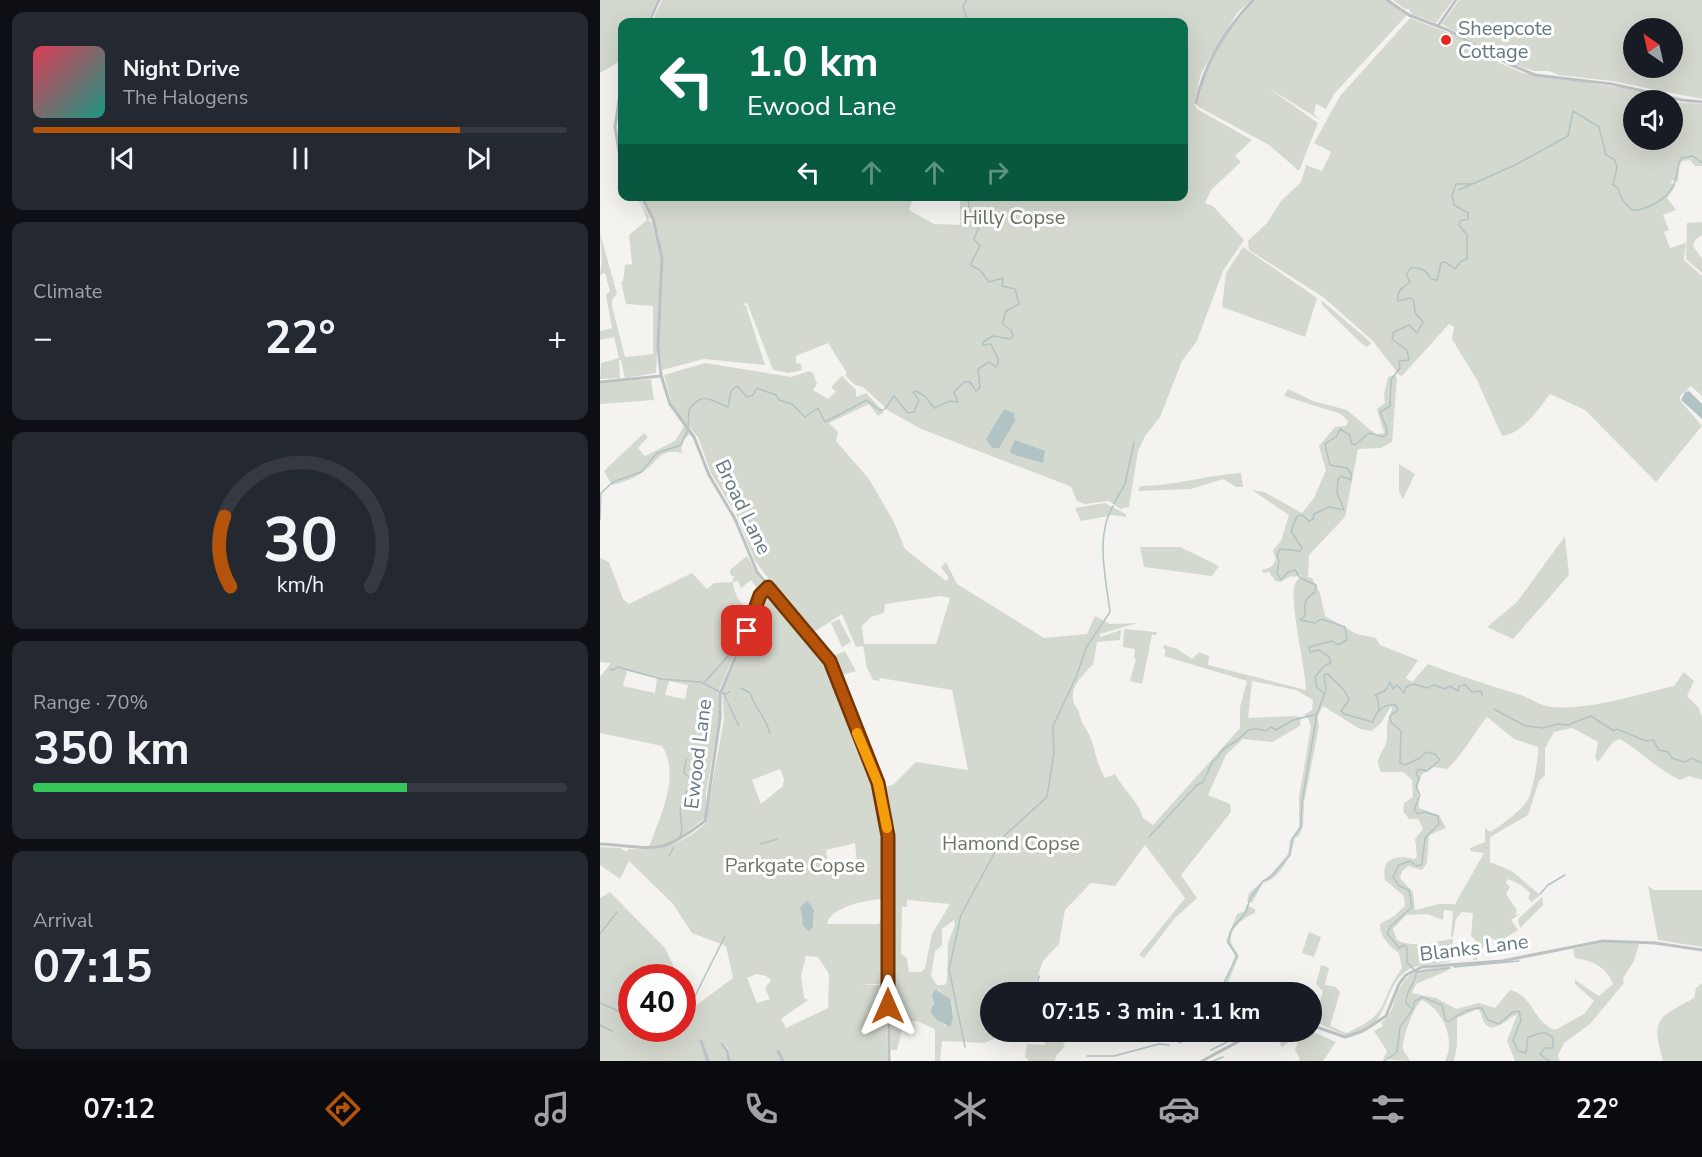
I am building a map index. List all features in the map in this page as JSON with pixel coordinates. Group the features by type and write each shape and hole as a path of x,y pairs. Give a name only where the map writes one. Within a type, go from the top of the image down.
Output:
{"street":[{"path":"651,18 659,0"},
{"path":"1196,103 1205,70 1238,14 1253,0"},
{"path":"1388,0 1409,15 1438,26 1509,64 1535,75 1612,84 1682,100 1702,102"},
{"path":"1438,26 1456,0"},
{"path":"618,107 615,127 618,145"},
{"name":"Broad Lane","path":"644,201 653,219 663,267 658,322 661,374 672,409 690,430 710,475 735,519 751,559 768,587 833,666 883,802 888,836 889,1061"},
{"path":"600,382 661,374"},
{"name":"Ewood Lane","path":"600,844 638,849 666,847 705,821 720,718 720,693 760,595 768,587"},
{"name":"Blanks Lane","path":"1322,1029 1345,1036 1373,1026 1386,1016 1399,984 1417,969 1502,961 1603,941 1655,943 1702,950"},
{"path":"701,1041 708,1061"},
{"path":"1202,1061 1237,1042"},
{"path":"722,1044 727,1051 729,1061"},
{"path":"778,1051 783,1061"}],"green space":[{"path":"600,0 657,0 649,18 618,18 618,62 600,73"},
{"name":"Hilly Copse","path":"662,0 1251,0 1237,13 1201,73 1194,104 1197,109 1252,140 1235,156 1241,162 1211,190 1205,203 1213,206 1244,240 1223,271 1197,341 1182,361 1160,417 1145,436 1138,451 1129,507 1120,509 1109,501 1085,504 1077,501 1071,487 1067,485 921,429 889,411 863,387 855,385 845,375 847,373 828,343 796,356 796,363 801,364 802,370 789,373 773,370 747,303 743,304 746,306 765,365 704,359 662,370 661,356 657,355 656,373 625,378 621,360 619,360 620,378 600,379 601,363 619,358 614,337 600,340 600,331 612,328 606,295 610,291 605,273 600,275 602,262 600,233 617,294 612,300 612,306 625,357 653,354 653,306 626,304 621,282 625,265 632,264 629,235 647,220 638,201 640,201 650,218 648,220 652,223 656,238 659,237 646,201 912,201 909,210 934,224 960,225 960,201 1188,201 1188,18 654,18"},
{"path":"1254,0 1385,0 1407,15 1334,94 1326,109 1316,104 1314,114 1320,120 1267,87 1318,123 1299,171 1269,145 1197,106 1205,73 1226,35"},
{"path":"1393,0 1453,0 1436,23 1412,14 1409,9 1405,9"},
{"path":"1459,0 1702,0 1702,99 1683,95 1683,90 1657,90 1612,81 1559,75 1549,71 1534,71 1507,62 1442,24"},
{"path":"1410,18 1457,36 1500,63 1523,73 1631,90 1623,90 1623,150 1683,150 1683,103 1702,104 1702,166 1695,166 1690,160 1682,161 1677,182 1672,180 1671,183 1676,185 1667,198 1676,210 1663,215 1669,230 1664,232 1670,248 1686,243 1684,260 1702,276 1702,396 1691,386 1680,396 1680,400 1702,426 1656,482 1585,410 1550,394 1523,426 1502,436 1477,380 1452,339 1454,327 1449,324 1400,376 1372,340 1323,297 1249,250 1248,241 1267,223 1281,201 1301,182 1306,165 1322,171 1331,152 1314,143 1340,96"},
{"path":"1702,222 1702,235 1695,240 1693,246 1702,259 1702,273 1686,259 1687,223"},
{"path":"1243,247 1317,298 1305,337 1222,307 1226,273"},
{"path":"1321,300 1371,343 1367,347 1361,343 1322,305"},
{"name":"Hamond Copse","path":"705,363 791,377 809,371 813,373 817,384 813,390 828,399 836,392 831,387 842,376 856,390 856,397 866,393 884,412 878,416 869,404 829,423 838,432 836,441 869,479 895,524 905,549 946,581 949,578 941,567 946,562 957,584 1044,638 1087,634 1095,616 1110,624 1137,623 1100,634 1100,637 1121,630 1120,640 1097,642 1093,665 1075,686 1073,699 1091,738 1105,778 1115,774 1138,806 1143,818 1153,825 1240,728 1240,707 1247,681 1164,656 1166,650 1163,648 1164,645 1177,649 1192,659 1199,652 1209,656 1208,665 1306,690 1294,602 1296,582 1301,575 1291,576 1280,582 1275,581 1269,572 1263,573 1262,570 1271,567 1276,560 1273,550 1281,541 1289,515 1252,490 1264,492 1302,513 1314,498 1326,470 1319,446 1335,427 1346,426 1348,421 1341,414 1284,396 1288,389 1313,401 1347,410 1377,434 1384,433 1377,409 1385,403 1384,394 1388,377 1394,375 1397,378 1392,442 1381,448 1358,449 1345,517 1309,555 1308,577 1312,578 1320,593 1325,616 1357,634 1376,638 1380,645 1418,660 1406,678 1412,682 1428,664 1521,695 1546,706 1576,707 1628,698 1674,686 1684,672 1694,681 1687,696 1699,708 1702,717 1702,780 1689,776 1680,780 1620,739 1613,742 1598,762 1595,758 1598,742 1572,728 1554,732 1545,748 1545,775 1539,781 1528,815 1490,837 1490,862 1512,871 1540,895 1532,902 1528,898 1530,893 1521,885 1508,879 1506,883 1510,887 1506,894 1517,910 1515,915 1520,914 1511,920 1518,930 1499,942 1491,938 1477,954 1477,960 1473,960 1479,944 1471,936 1473,913 1462,912 1456,919 1453,937 1451,937 1453,911 1444,910 1443,920 1427,914 1406,915 1393,929 1397,940 1419,944 1453,939 1451,961 1422,965 1405,972 1397,980 1378,1019 1370,1027 1344,1035 1322,1025 1322,982 1317,982 1321,965 1329,968 1325,985 1336,987 1340,992 1330,1026 1346,1033 1361,1026 1378,1013 1402,968 1399,953 1385,940 1380,924 1405,906 1404,896 1385,880 1385,866 1391,859 1402,857 1415,859 1417,856 1415,839 1423,829 1418,819 1409,819 1403,811 1404,803 1413,797 1412,780 1403,772 1381,772 1379,768 1378,759 1386,742 1391,706 1381,723 1372,731 1360,729 1323,706 1317,717 1319,726 1304,803 1303,826 1280,871 1263,883 1252,903 1247,902 1249,893 1271,874 1288,854 1290,841 1299,827 1299,797 1311,727 1304,715 1312,710 1313,700 1296,690 1252,681 1248,718 1295,716 1301,717 1300,726 1272,742 1243,739 1226,755 1208,795 1230,804 1231,812 1181,875 1197,898 1175,918 1144,958 1139,955 1185,898 1145,845 1115,886 1091,883 1065,910 1059,944 1043,961 1036,982 980,982 980,1042 987,1042 984,1043 942,1041 940,1061 935,1061 935,1029 917,1021 904,1022 897,1050 891,1050 890,1009 907,1007 890,1008 890,847 888,821 880,788 893,785 916,762 968,770 952,690 880,678 879,681 873,680 867,668 863,646 856,647 842,614 811,634 755,561 736,514 711,473 698,437 673,408 664,375","holes":["940,596 950,598 936,644 864,644 862,626 871,617 884,613 885,604","1487,717 1514,739 1538,747 1538,758 1529,798 1500,826 1490,832 1485,828 1485,842 1470,848 1470,851 1484,853 1455,904 1439,904 1415,910 1413,892 1400,878 1402,871 1408,866 1422,870 1427,863 1429,835 1446,828 1439,815 1419,808 1418,785 1422,774 1434,767 1447,769","907,900 950,904 932,934 925,968 921,972 909,972 907,958 901,954 902,907 907,907","954,920 955,925 948,943 947,982 944,985 937,985 931,976 935,951 942,945 942,929","938,989 952,1002 953,1018 945,1026 930,1011 934,1004 932,996"]},
{"path":"651,379 654,400 600,404 600,383"},
{"path":"684,426 690,434 684,439 681,449 683,453 668,452 640,474 612,485 604,471 644,433 648,437 638,448 645,456 675,441"},
{"path":"1399,464 1415,474 1403,499 1399,491"},
{"path":"1241,473 1243,487 1236,487 1223,479 1191,489 1138,491 1140,486"},
{"path":"1105,503 1126,514 1126,517 1114,515 1081,521 1075,508"},
{"path":"1565,536 1569,575 1513,639 1487,627 1517,602"},
{"path":"1140,547 1180,547 1219,566 1212,576 1144,567"},
{"path":"747,556 765,587 760,592 751,580 741,588 738,581 733,582 739,600 752,611 718,693 719,719 706,794 706,817 672,843 649,847 667,796 670,770 662,746 600,733 600,677 611,663 600,662 600,558 609,562 623,599 629,604 692,573 707,589 714,583 732,582 734,576 731,576 730,570","holes":["627,671 657,678 655,693 623,686","669,681 688,685 685,699 665,695"]},
{"name":"Parkgate Copse","path":"766,590 829,663 834,673 832,677 835,677 838,685 837,689 840,689 843,699 841,702 844,702 843,708 849,716 847,719 850,719 852,726 850,729 853,729 860,745 857,748 862,749 867,761 865,763 869,764 875,782 884,836 886,912 881,911 882,899 867,901 835,913 827,924 879,924 883,914 886,914 886,983 861,985 886,985 887,1061 730,1061 728,1048 722,1042 728,1061 709,1061 700,1042 707,1061 600,1061 600,898 610,892 665,948 672,964 618,964 618,1042 696,1042 696,1005 733,978 726,946 692,933 673,904 629,861 620,879 600,865 600,847 620,848 627,852 628,849 660,848 679,842 705,824 724,719 722,692","holes":["780,769 784,779 783,786 761,804 752,780","855,843 857,865 833,866 828,863 826,850","800,907 814,907 813,927 802,922","806,956 818,957 829,974 828,1008 786,1028 781,1019 808,1000 804,998 801,975","756,974 766,976 771,980 765,988 770,999 757,1003 747,978"]},
{"path":"839,619 851,642 842,647 831,623"},
{"path":"1124,629 1157,632 1156,635 1152,635 1142,684 1130,681 1136,659 1134,658 1135,649 1123,647"},
{"path":"845,651 856,671 839,676 830,657"},
{"path":"1648,886 1654,890 1702,890 1702,947 1658,940"},
{"path":"1542,897 1543,905 1520,928 1518,919"},
{"path":"1246,905 1255,909 1255,913 1244,919 1232,932 1231,942 1239,956 1228,982 1225,982 1235,955 1226,941 1237,914 1245,911"},
{"path":"1309,932 1321,937 1314,957 1302,953"},
{"path":"1606,942 1639,944 1634,961 1623,978 1624,983 1590,1024 1564,1043 1558,1055 1560,1061 1515,1061 1507,1041 1517,1015 1492,1027 1484,1022 1478,1009 1457,1018 1457,1045 1454,1061 1445,1061 1449,1044 1446,1026 1436,1011 1422,1000 1412,1015 1403,1044 1410,1061 1383,1059 1387,1051 1374,1031 1383,1026 1381,1023 1389,1014 1398,991 1408,977 1414,973 1429,968 1450,966 1449,970 1416,984 1412,993 1436,998 1456,1009 1479,1003 1495,1008 1510,990 1518,993 1524,997 1542,1021 1555,1030 1584,1014 1594,1001 1575,984 1575,980 1599,996 1613,984 1607,973 1598,965 1575,958 1573,949"},
{"path":"1702,983 1702,1061 1663,1061 1658,1036 1660,1021 1694,998 1696,988"},
{"path":"1322,1036 1336,1042 1323,1061 1298,1061 1300,1059 1295,1050 1298,1042 1322,1042"},
{"path":"1045,1042 1063,1042 1065,1046 1056,1056 1055,1061 1029,1061 1025,1057 1027,1044 1045,1045"},
{"path":"1279,1042 1289,1042 1282,1047"}],"shaded area":[{"path":"1689,391 1702,404 1702,419 1681,400 1685,392"},
{"path":"1004,409 1014,413 1015,421 999,448 992,448 986,439"},
{"path":"1015,440 1045,451 1043,463 1012,454 1010,451"},
{"path":"807,901 814,909 813,927 809,931 803,926 800,907"},
{"path":"936,989 951,1000 953,1018 950,1027 937,1020 930,1011 934,1004 932,995"}],"waterway":[{"path":"966,0 963,7 967,18"},
{"path":"1459,190 1515,165 1568,136 1573,111 1599,127 1606,155 1614,159 1617,167 1613,185 1617,187 1623,201 1632,210 1650,206 1670,191 1675,183 1681,158 1693,156 1702,163"},
{"path":"1324,693 1317,688 1315,677 1324,666 1331,663 1329,657 1319,650 1310,652 1309,647 1332,641 1338,645 1347,640 1345,627 1321,619 1315,623 1300,620 1305,616 1306,602 1315,592 1316,585 1300,578 1295,570 1288,572 1281,580 1277,573 1279,561 1277,556 1280,549 1300,551 1302,548 1291,531 1297,516 1302,515 1309,521 1313,519 1314,514 1329,507 1344,510 1337,493 1338,479 1341,476 1351,480 1351,474 1347,468 1330,465 1325,444 1337,436 1340,429 1350,435 1351,443 1355,445 1369,433 1383,437 1387,434 1380,412 1390,406 1391,380 1400,368 1399,361 1409,360 1407,350 1392,339 1394,332 1409,325 1417,333 1423,322 1415,313 1414,301 1411,298 1398,301 1398,295 1410,282 1406,274 1411,268 1423,270 1431,279 1437,280 1441,263 1445,262 1455,269 1461,261 1467,259 1467,235 1459,225 1460,221 1468,219 1468,213 1454,205 1452,195 1456,184 1471,184"},
{"path":"885,409 894,396 908,413 914,412 919,400 913,392 916,391 926,397 934,408 950,401 958,402 954,392 964,382 970,382 976,391 980,387 978,369 989,362 996,367 998,364 991,344 983,345 983,342 993,336 1010,339 1013,336 1011,330 1002,324 1006,311 1019,304 1015,289 1002,286 1003,278 989,282 980,270 970,265 980,246 974,239 979,226 978,214 969,210 968,201"},
{"path":"600,520 601,493 613,482 641,472 657,453 681,445 688,430 689,410 698,400 712,400 728,407 731,391 737,386 747,397 753,395 757,388 776,395 779,400 792,404 805,417 818,408 825,422 867,400 879,410 883,410"},
{"path":"1114,503 1125,484 1134,442"},
{"path":"965,1047 949,969 961,915 1003,837 1047,797 1054,753 1053,726 1077,675 1086,648 1110,612 1104,572 1103,544 1104,531 1113,506"},
{"path":"705,682 728,656"},
{"path":"610,669 618,667 661,679 701,682 724,694 727,701"},
{"path":"1224,982 1237,956 1228,942 1231,930 1246,912 1250,899 1263,881 1271,877 1290,855 1292,839 1301,827 1302,802 1317,714 1326,690 1324,675 1328,674 1343,689 1349,700 1341,711 1344,714 1373,722 1381,709 1388,705 1396,705 1398,710 1390,716 1391,722 1401,731 1400,763 1405,765 1420,758 1426,752 1435,754 1440,760 1427,771 1419,769 1416,773 1419,779 1416,787 1420,795 1414,810 1418,814 1424,812 1438,816 1439,824 1425,838 1422,864 1417,866 1410,861 1399,865 1393,877 1399,886 1409,890 1412,907 1391,926 1387,933 1399,948 1404,945 1407,948 1407,962 1416,972"},
{"path":"1379,711 1378,699 1375,695 1385,691 1390,682 1393,689 1397,685 1404,693 1406,687 1414,684 1427,688 1434,685 1445,689 1450,686 1458,691 1459,686 1465,685 1472,692 1481,691 1482,696"},
{"path":"741,688 750,693 770,734"},
{"path":"724,694 730,692"},
{"path":"728,703 739,726"},
{"path":"1494,709 1525,726 1544,728 1557,724 1568,725 1591,716 1614,731 1617,729 1646,741 1653,740 1659,750 1668,752 1672,758 1685,762 1691,758 1702,763"},
{"path":"1149,837 1197,785 1203,782 1213,761 1223,750 1246,732 1254,729 1266,731 1271,727 1276,730 1293,720 1317,714"},
{"path":"680,837 682,830 680,810 691,779 684,773 686,759"},
{"path":"760,844 778,839"},
{"path":"669,856 674,847"},
{"path":"1540,894 1548,885 1565,875"},
{"path":"600,934 617,912"},
{"path":"696,994 725,936"},
{"path":"1454,967 1519,961"},
{"path":"1416,972 1450,968"},
{"path":"1411,1008 1406,1003 1406,998 1416,974"},
{"path":"1038,982 1039,976"},
{"path":"1384,1061 1397,1052 1400,1027 1413,1009 1414,1002 1422,997 1442,1005 1445,1019 1448,1022 1468,1010 1482,1008 1488,1020 1499,1024 1513,1012 1519,1011 1521,1020 1513,1040 1518,1051 1526,1053 1528,1037 1547,1033 1553,1038 1553,1048 1545,1048 1540,1054 1549,1061"},
{"path":"600,1003 618,1011"},
{"path":"600,1025 612,1031"},
{"path":"1211,1050 1227,1042"},
{"path":"1087,1056 1114,1056 1159,1044 1169,1045"},
{"path":"1213,1061 1223,1057"}],"slow traffic":[{"path":"857,733 878,783 887,828"}],"place":[{"name":"Sheepcote Cottage","path":"1446,40"}],"route":[{"path":"747,631 760,595 768,587 833,666 854,727 870,762 883,802 888,836 888,1006"}]}
